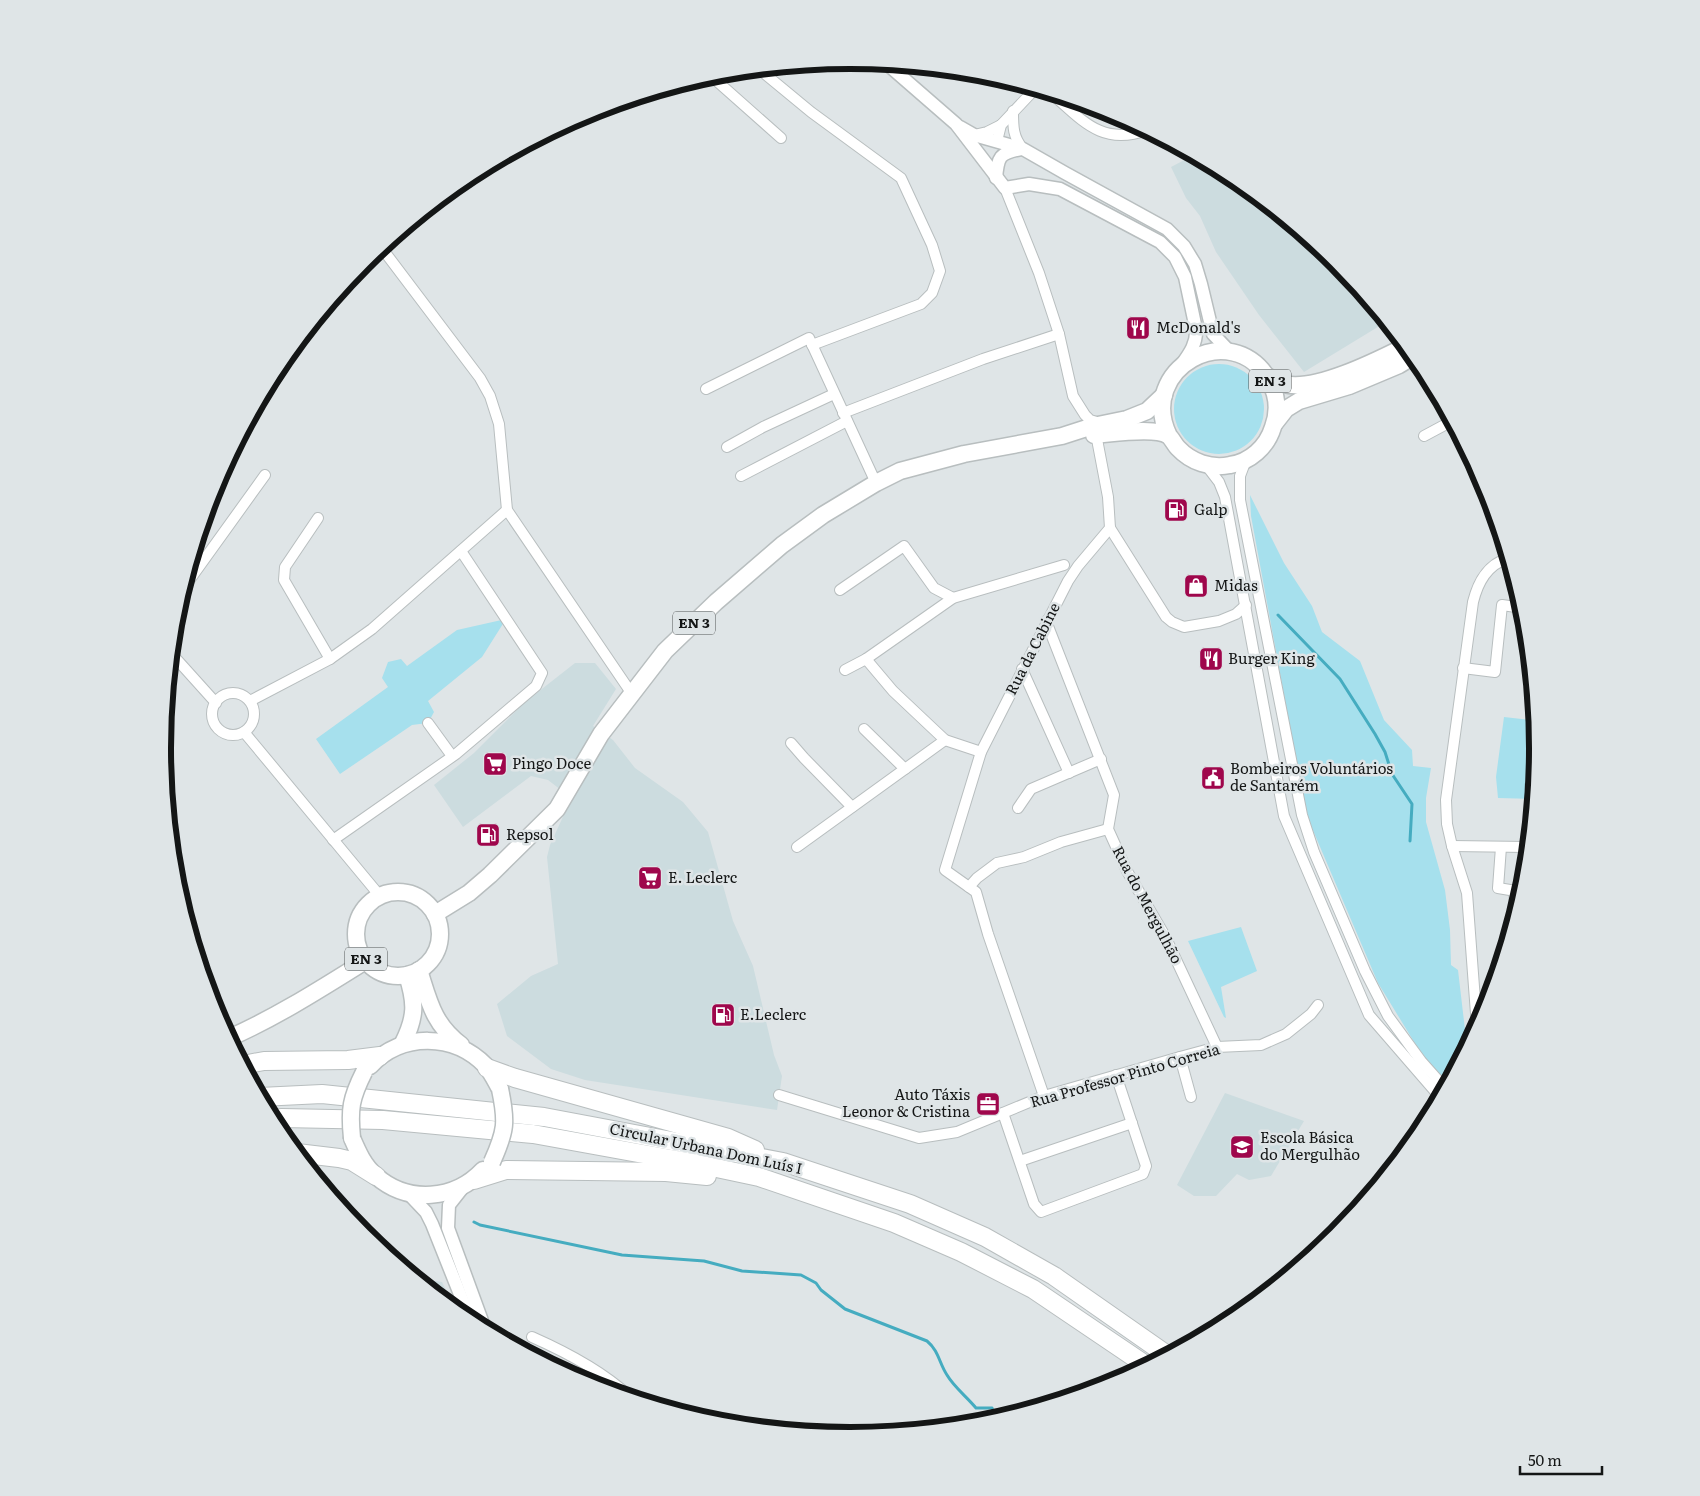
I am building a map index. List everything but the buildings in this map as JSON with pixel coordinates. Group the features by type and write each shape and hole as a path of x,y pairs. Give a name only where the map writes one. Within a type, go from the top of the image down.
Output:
{"highway":[{"path":"249,1064 264,1061 348,1060 380,1056"},
{"path":"487,1068 515,1078 728,1138 783,1162"},
{"name":"Circular Urbana Dom Luís I","path":"267,1097 322,1094 544,1117 783,1162 910,1204 985,1237 1054,1276 1161,1351"},
{"name":"Circular Urbana Dom Luís I","path":"281,1118 384,1120 533,1134 759,1177 894,1223 961,1252 1033,1289 1140,1362"},
{"path":"306,1155 352,1161 376,1176"},
{"path":"469,1183 506,1170 666,1172 734,1179 759,1177"}],"main road":[{"name":"EN 3","path":"1266,376 1285,384 1297,385 1333,378 1381,359 1400,349"},
{"name":"EN 3","path":"1230,352 1251,361 1266,376 1276,398 1275,423 1264,445 1246,460 1228,466 1206,465 1184,454 1169,436 1163,418 1164,395 1170,379 1181,366 1191,359 1206,353 1230,352"},
{"name":"EN 3","path":"1275,423 1286,409 1299,401 1348,386 1407,360"},
{"name":"EN 3","path":"435,914 469,893 551,816 601,734 665,650 716,602 782,545 816,520 876,483 900,471 964,454 1100,429 1147,410 1164,395"},
{"name":"EN 3","path":"1100,429 1150,430 1169,436"},
{"path":"380,896 394,892 408,893 421,898 431,908 438,920 440,935 437,949 430,961 413,972"},
{"name":"EN 3","path":"380,896 368,904 360,916 357,930 358,943 362,955 371,965 382,972 394,975 413,972"},
{"name":"EN 3","path":"235,1035 261,1023 367,960"},
{"path":"403,1043 410,1029 415,1005 413,972"},
{"path":"413,972 447,1034 470,1052 487,1068 500,1089 505,1114 502,1139 492,1162 469,1183 451,1192 422,1196 391,1187 376,1176 361,1159 352,1138 350,1115 354,1093 364,1072 380,1056 403,1043 426,1040 449,1042 470,1052"}],"street":[{"path":"894,70 956,124 974,135 1024,149 1065,174 1168,228 1184,246 1195,264 1202,284 1214,334 1230,352"},
{"path":"766,74 811,112 901,178 932,245 940,271 932,293 922,304 812,345"},
{"path":"718,82 781,138"},
{"path":"974,135 987,132 1001,124 1030,93"},
{"path":"1063,103 1089,126 1097,130 1123,136 1137,133"},
{"path":"1013,111 1013,130 1016,140 1024,149"},
{"path":"956,124 1001,183"},
{"path":"997,142 1001,124"},
{"path":"1024,149 1003,154 997,162 1001,183 1040,274 1059,334 1073,396 1085,415 1100,429 1110,528 1166,617 1172,622 1184,628 1218,621 1236,620 1250,626"},
{"path":"1001,183 1029,184 1060,189 1160,242 1175,257 1185,277 1197,337 1193,348 1181,366"},
{"path":"386,253 480,378 490,396 499,424 508,510 632,694"},
{"path":"741,476 845,417 983,358 1059,334"},
{"path":"706,389 808,338 876,483"},
{"path":"726,447 763,427 834,394"},
{"path":"1424,436 1446,424"},
{"path":"1246,460 1240,476 1240,500 1302,816 1314,852 1365,972 1384,1009 1421,1061 1441,1083"},
{"path":"1206,465 1219,482 1225,497 1284,816 1369,1015 1436,1092"},
{"path":"193,575 265,475"},
{"path":"250,701 330,659 372,629 508,510"},
{"path":"318,518 285,567 284,580 330,659"},
{"name":"Rua da Cabine","path":"969,887 944,870 981,752 1068,581 1110,528"},
{"path":"840,590 904,546 934,588 953,598"},
{"path":"333,840 452,756 536,686 542,673 461,551"},
{"path":"1477,1010 1467,893 1447,824 1446,800 1473,602 1477,586 1484,575 1495,564 1502,561"},
{"path":"845,670 866,659 953,598 1064,565"},
{"path":"1218,621 1236,614 1246,605"},
{"path":"1464,668 1495,672 1502,605 1514,607"},
{"name":"Rua do Mergulhão","path":"1046,621 1114,796 1108,830 1127,871 1165,936 1217,1047"},
{"path":"177,659 216,702"},
{"path":"866,659 893,691 945,740 981,752"},
{"path":"1022,669 1069,773"},
{"path":"232,693 239,694 250,701 254,714 253,721 244,732 230,735 218,728 212,715 216,702 226,694 232,693"},
{"path":"428,723 452,756"},
{"path":"864,729 905,770"},
{"path":"244,732 380,896"},
{"path":"797,847 945,740"},
{"path":"791,742 852,807"},
{"path":"1018,808 1031,789 1101,759"},
{"path":"1044,1096 988,934 976,892 969,887 996,863 1024,856 1061,842 1108,830"},
{"path":"1452,846 1521,848"},
{"path":"1501,847 1498,888 1514,891"},
{"name":"Rua Professor Pinto Correia","path":"780,1095 920,1138 957,1132 1044,1096 1116,1075 1217,1047 1261,1045 1286,1034 1311,1014 1318,1005"},
{"path":"1180,1057 1192,1097"},
{"path":"1003,1113 1034,1204 1041,1212 1143,1174 1146,1166 1116,1075"},
{"path":"1020,1161 1132,1123"},
{"path":"469,1183 449,1205 447,1217 448,1228 461,1263 470,1311"},
{"path":"408,1193 426,1212 447,1264 477,1316"},
{"path":"532,1337 556,1348 596,1371 615,1385"}],"shaded area":[{"path":"1187,159 1264,209 1298,237 1330,268 1361,300 1381,325 1304,372 1259,315 1216,252 1200,216 1186,198 1171,167"},
{"path":"1219,364 1236,367 1251,377 1261,392 1264,409 1261,426 1251,441 1236,451 1219,454 1202,451 1187,441 1177,426 1174,409 1177,392 1187,377 1202,367"},
{"path":"1250,495 1284,563 1312,606 1322,632 1360,661 1384,720 1412,750 1413,766 1431,768 1426,798 1426,822 1445,890 1450,930 1451,965 1458,970 1466,1034 1441,1082 1438,1081 1378,983 1306,814 1251,516"},
{"path":"506,619 482,657 428,701 434,712 428,723 412,725 340,774 316,739 388,687 382,678 388,662 401,659 407,666 457,630"},
{"path":"575,663 595,663 616,689 593,726 613,740 635,768 683,802 708,832 733,921 753,966 774,1055 782,1076 777,1110 585,1080 551,1069 507,1036 497,1004 531,976 558,964 547,857 550,845 567,808 561,790 548,780 531,776 463,827 434,785 474,753 524,703"},
{"path":"1504,717 1528,720 1527,799 1498,798 1496,777"},
{"path":"1241,927 1257,971 1221,987 1226,1018 1188,941"},
{"name":"Escola Básica do Mergulhão","path":"1225,1093 1304,1121 1271,1176 1249,1180 1237,1174 1216,1196 1194,1196 1177,1185"},
{"path":"427,1280 442,1282 449,1296"}],"waterway":[{"path":"1278,615 1340,679 1375,734 1385,752 1392,774 1412,804 1410,841"},
{"path":"474,1222 480,1225 622,1255 704,1261 742,1271 801,1275 816,1283 821,1290 845,1309 927,1341 934,1349 944,1371 953,1384 976,1408 992,1408 993,1412"}],"place":[{"name":"McDonald's","path":"1138,328"},
{"name":"Galp","path":"1176,510"},
{"name":"Midas","path":"1196,586"},
{"name":"Burger King","path":"1211,659"},
{"name":"Pingo Doce","path":"495,764"},
{"name":"Bombeiros Voluntários de Santarém","path":"1213,778"},
{"name":"Repsol","path":"488,835"},
{"name":"E. Leclerc","path":"650,878"},
{"name":"E.Leclerc","path":"723,1015"},
{"name":"Auto Táxis Leonor & Cristina","path":"988,1104"},
{"name":"Escola Básica do Mergulhão","path":"1242,1147"}]}
